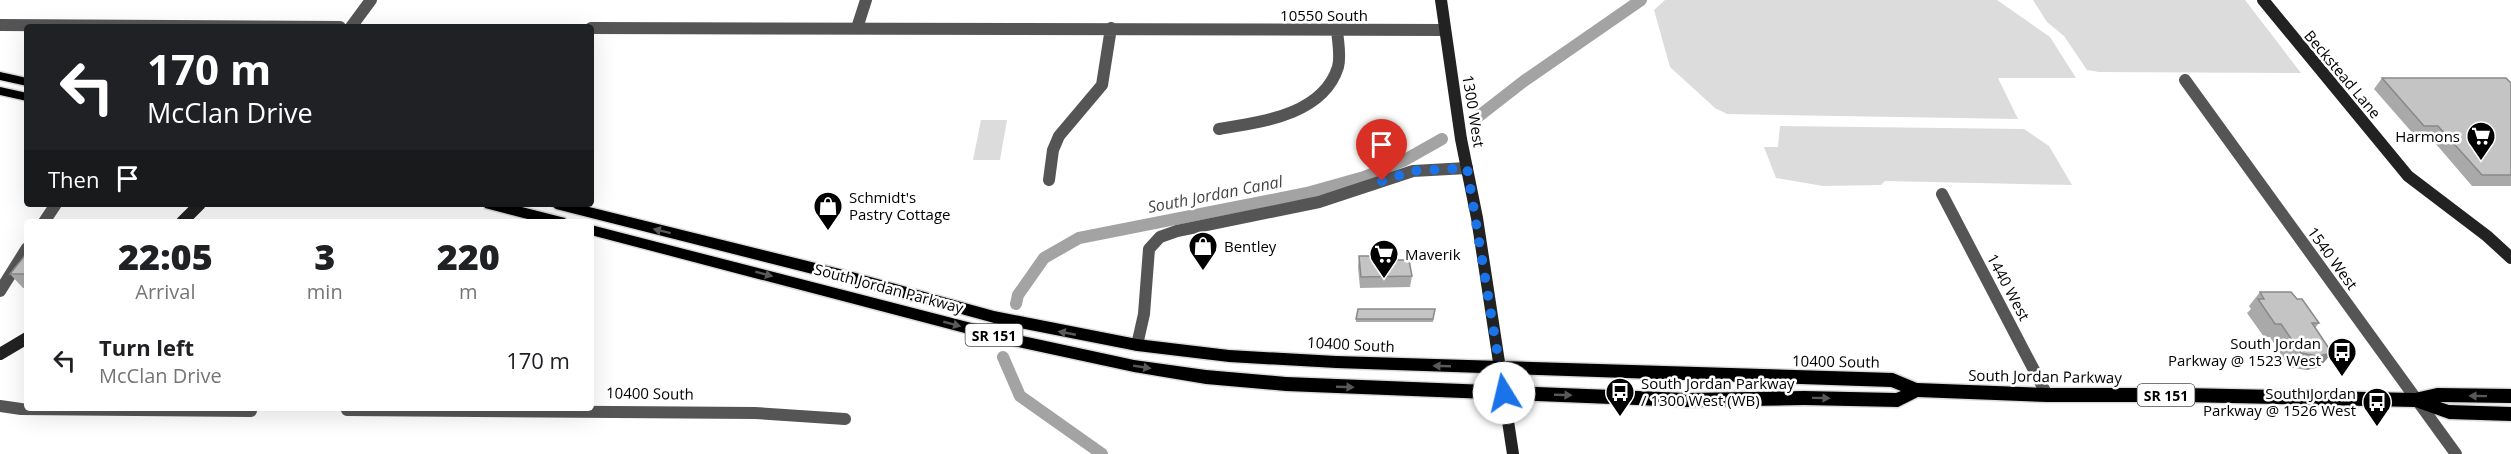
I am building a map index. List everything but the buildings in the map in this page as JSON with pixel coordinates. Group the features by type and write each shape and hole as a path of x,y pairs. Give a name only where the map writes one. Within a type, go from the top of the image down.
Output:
{"main road":[{"path":"0,76 24,81"},
{"path":"0,91 24,96"},
{"path":"502,207 548,219"},
{"name":"South Jordan Parkway","path":"568,207 852,278 1003,319 1137,345 1229,356"},
{"name":"South Jordan Parkway","path":"594,231 1077,354 1206,377 1286,384 1504,393"},
{"name":"10400 South","path":"1229,356 1501,368 1893,380 1916,390"},
{"name":"South Jordan Parkway","path":"1916,390 2047,395 2184,395 2415,400 2439,410 2459,413 2511,414"},
{"name":"SR 151","path":"1504,393 1687,400 1804,398 1898,400 1916,390"},
{"name":"SR 151","path":"2415,400 2437,395 2511,396"}],"street":[{"path":"353,24 371,0"},
{"path":"857,28 866,0"},
{"name":"1300 West","path":"1441,0 1513,454"},
{"name":"Beckstead Lane","path":"2263,0 2408,176 2431,196 2487,235 2511,258"},
{"path":"0,25 24,25"},
{"name":"10550 South","path":"594,28 1445,30"},
{"path":"1049,180 1053,150 1059,136 1102,85 1111,28"},
{"path":"1219,129 1280,116 1319,97 1334,78 1338,67 1337,30"},
{"name":"1540 West","path":"2185,80 2456,454"},
{"path":"1137,345 1144,314 1149,249 1160,237 1177,231 1319,202 1413,171 1467,168"},
{"name":"1440 West","path":"1942,194 2047,395"},
{"path":"185,219 197,207"},
{"path":"0,291 24,253"},
{"path":"0,354 24,340"},
{"path":"0,406 24,409"},
{"name":"10400 South","path":"594,410 762,413 845,419"}],"shaded area":[{"path":"1665,0 1997,0 2050,37 2076,78 1998,78 2018,119 1727,114 1715,108 1670,67 1654,10"},
{"path":"2033,0 2245,0 2301,73 2099,72 2087,70 2064,36 2047,22"},
{"path":"981,120 1007,120 1000,160 973,160"},
{"path":"1780,126 2024,129 2049,146 2072,185 1885,181 1881,185 1823,186 1776,178 1764,147 1778,147"}],"waterway":[{"name":"South Jordan Canal","path":"1479,116 1524,81 1641,0"},
{"name":"South Jordan Canal","path":"1016,304 1018,295 1044,258 1079,238 1307,193 1364,177 1403,161 1442,139"},
{"name":"South Jordan Canal","path":"1003,357 1020,396 1102,454"}],"place":[{"name":"Harmons","path":"2481,162"},
{"name":"Schmidt's Pastry Cottage","path":"828,232"},
{"name":"Bentley","path":"1203,272"},
{"name":"Maverik","path":"1384,280"},
{"name":"South Jordan Parkway @ 1523 West","path":"2342,378"},
{"name":"South Jordan Parkway / 1300 West (WB)","path":"1620,418"},
{"name":"South Jordan Parkway @ 1526 West","path":"2377,428"}],"route":[{"path":"1382,181 1413,171 1467,168 1504,393"}]}
